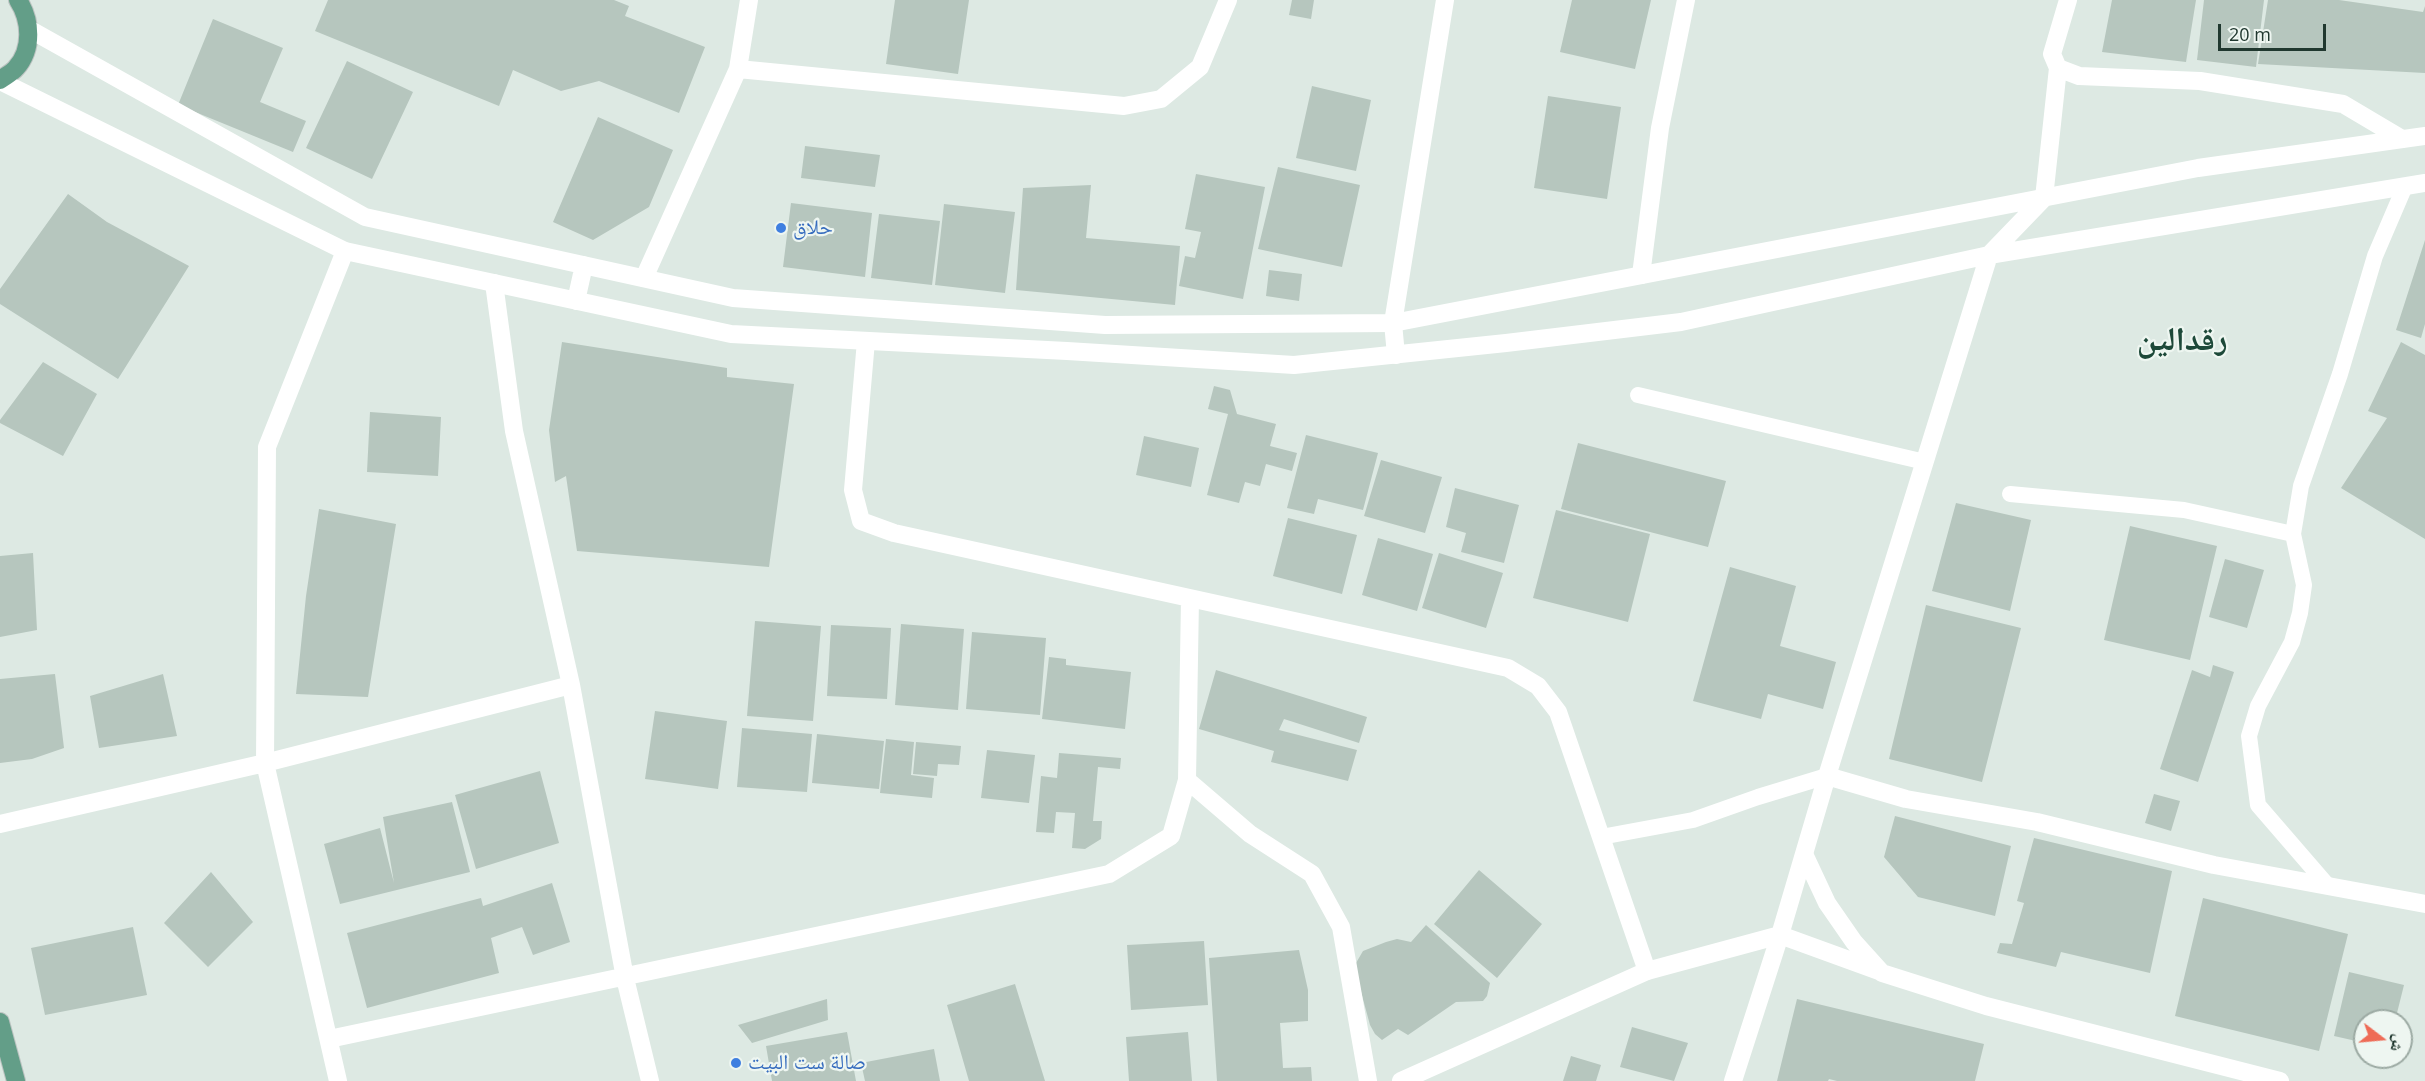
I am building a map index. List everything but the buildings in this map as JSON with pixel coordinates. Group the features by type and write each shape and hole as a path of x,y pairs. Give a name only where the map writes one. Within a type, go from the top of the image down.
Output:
{"main road":[{"path":"0,80 16,68 27,50 29,29 23,3"},
{"path":"0,1022 16,1081"}],"street":[{"path":"644,278 738,69 749,0"},
{"path":"738,69 1124,106 1161,99 1200,67 1228,0"},
{"path":"1396,355 1394,323 1445,0"},
{"path":"1641,275 1660,128 1686,0"},
{"path":"1733,1081 1989,255 2044,198 2058,68 2052,54 2068,0"},
{"path":"29,29 365,217 733,298 1105,325 1394,323 2198,168 2425,136"},
{"path":"2058,68 2079,76 2200,81 2343,104 2402,140"},
{"path":"0,80 345,251 731,334 1294,365 1681,322 1989,255 2425,183"},
{"path":"338,1081 265,763 267,447 345,251"},
{"path":"576,301 584,265"},
{"path":"494,283 514,430 571,685 625,978 650,1081"},
{"path":"866,340 853,490 861,521 894,533 1508,668 1538,686 1557,712 1647,970"},
{"path":"329,1039 1109,874 1171,836 1187,780 1190,598"},
{"path":"0,825 265,763 571,685"},
{"path":"1827,776 1906,799 2037,822 2214,865 2425,904"},
{"path":"1187,780 1250,834 1312,874 1341,927 1368,1081"},
{"path":"1804,856 1827,903 1854,942 1882,973"},
{"path":"1401,1081 1647,970 1780,935 1882,973 1986,1006 2280,1081"}],"lane":[{"path":"2328,886 2258,806 2249,736 2258,706 2292,642 2301,613 2304,585 2293,534 2301,486 2340,374 2375,256 2405,186"},
{"path":"1638,395 1925,462"},
{"path":"2010,494 2184,510 2293,534"},
{"path":"1601,837 1694,820 1827,776"}],"place":[{"name":"حلاق","path":"781,228"},
{"name":"صالة ست البيت","path":"736,1063"}],"district":[{"name":"رقدالين","path":"2182,341"}]}
